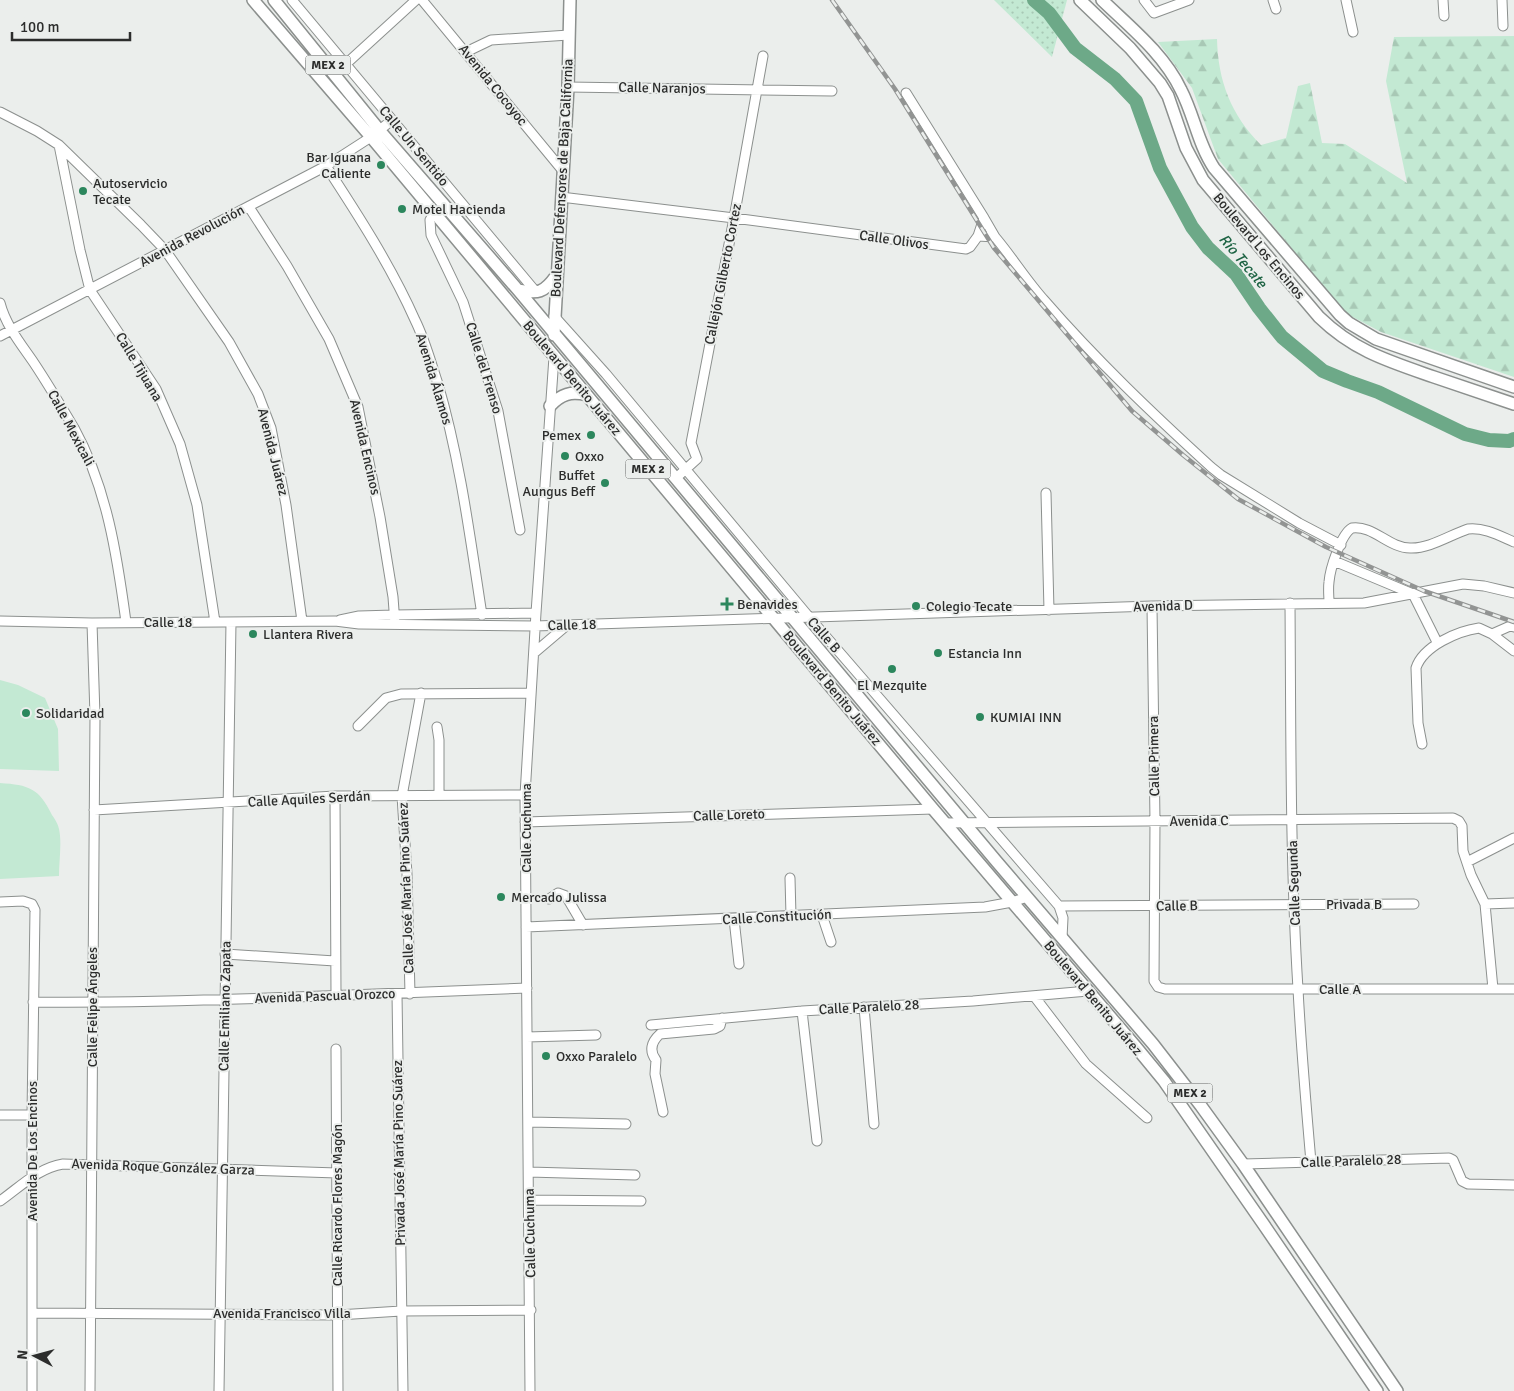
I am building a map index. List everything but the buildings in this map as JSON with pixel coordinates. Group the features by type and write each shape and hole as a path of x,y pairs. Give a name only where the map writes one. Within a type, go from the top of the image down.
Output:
{"main road":[{"name":"Boulevard Benito Juárez","path":"253,0 518,290 1027,898 1153,1044 1243,1164 1396,1391"},
{"name":"Boulevard Benito Juárez","path":"274,0 335,74 376,134 434,212 932,809 1164,1081 1376,1391"},
{"name":"Boulevard Defensores de Baja California","path":"554,356 553,332 568,86 570,0"},
{"name":"Boulevard Los Encinos","path":"1080,0 1130,48 1160,84 1168,96 1186,148 1203,180 1318,317 1345,340 1379,358 1514,404"},
{"name":"Boulevard Los Encinos","path":"1102,0 1161,59 1171,72 1186,100 1204,149 1214,168 1340,315 1349,323 1376,338 1514,387"},
{"path":"1107,26 1117,14"},
{"path":"518,290 540,292 549,286 556,276"},
{"path":"507,300 522,307 543,331 553,332"},
{"path":"550,406 565,394 576,392 587,395"},
{"path":"1118,1026 1136,1037 1165,1069 1171,1068"}],"street":[{"name":"Calle Un Sentido","path":"292,0 536,292"},
{"path":"335,74 416,0"},
{"name":"Avenida Cocoyoc","path":"422,0 563,171"},
{"path":"1144,0 1154,12 1189,0"},
{"path":"1346,0 1353,32"},
{"path":"1444,0 1444,16"},
{"path":"1502,0 1503,26"},
{"path":"466,52 491,40 569,35"},
{"name":"Callejón Gilberto Cortez","path":"686,469 697,459 691,443 763,56"},
{"name":"Calle Naranjos","path":"568,86 832,90"},
{"path":"906,93 995,237 1042,299 1146,407 1222,475 1299,523 1341,545"},
{"name":"Avenida Juárez","path":"0,112 59,145 165,250 229,342 251,379 266,415 273,439 286,504 302,621"},
{"name":"Avenida Revolución","path":"0,336 326,166 376,134 392,120"},
{"name":"Calle Tijuana","path":"59,145 90,290 156,389 180,444 197,505 215,622"},
{"name":"Avenida Álamos","path":"326,166 393,277 416,321 433,368 446,413 458,471 482,614"},
{"name":"Calle Olivos","path":"561,197 966,249 970,247 978,236"},
{"name":"Avenida Encinos","path":"249,207 287,266 329,339 358,407 380,517 395,620"},
{"name":"Calle del Frenso","path":"434,212 430,220 431,235 463,302 498,411 520,530"},
{"path":"984,218 978,236 995,237"},
{"name":"Calle Mexicali","path":"0,303 11,330 74,428 92,466 105,504 112,536 126,622"},
{"name":"Calle B","path":"554,316 606,374 809,617 1059,906 1294,904"},
{"name":"Calle Cuchuma","path":"530,1391 531,1310 525,822 535,626 554,356"},
{"path":"676,478 686,469"},
{"path":"1046,493 1049,610"},
{"path":"1329,603 1328,584 1334,560 1345,534 1352,528 1365,529 1399,547 1408,548 1425,546 1474,528 1514,542"},
{"path":"1334,560 1413,594 1437,642"},
{"name":"Avenida D","path":"809,617 1152,606 1371,602 1463,584 1473,584 1514,593"},
{"name":"Calle Segunda","path":"1290,603 1291,820 1294,904 1298,989 1311,1162"},
{"name":"Calle Primera","path":"1152,606 1155,821 1154,981 1158,986 1165,989"},
{"name":"Calle 18","path":"395,620 482,614 536,613"},
{"name":"Calle 18","path":"0,621 92,623 335,621 352,617 535,626 809,617"},
{"name":"Calle Emiliano Zapata","path":"219,1391 231,622"},
{"name":"Calle Felipe Ángeles","path":"90,1391 95,716 92,623"},
{"path":"534,652 567,625"},
{"path":"1492,634 1510,626 1514,627"},
{"path":"1422,744 1418,723 1416,668 1417,664 1437,642 1476,628 1482,628 1514,650"},
{"name":"Calle José María Pino Suárez","path":"410,994 408,903 402,796 421,693"},
{"path":"358,726 386,698 402,694 531,693"},
{"path":"437,726 439,740 439,796"},
{"name":"Calle Aquiles Serdán","path":"94,810 335,796 526,795"},
{"path":"335,796 336,995"},
{"name":"Calle Loreto","path":"525,822 932,809"},
{"name":"Avenida C","path":"945,823 1453,818 1462,826 1463,851 1467,862"},
{"path":"1493,989 1485,904 1467,862 1514,838"},
{"path":"790,878 791,916"},
{"path":"549,899 558,893 566,896 583,925"},
{"name":"Calle Constitución","path":"526,927 985,907 1027,898"},
{"name":"Avenida De Los Encinos","path":"0,902 23,901 32,904 35,910 32,1115 32,1391"},
{"path":"1485,904 1514,903"},
{"name":"Privada B","path":"1294,904 1414,904"},
{"path":"1059,906 1064,918 1062,938"},
{"path":"822,915 831,942"},
{"path":"734,919 739,964"},
{"path":"226,954 335,961"},
{"name":"Avenida Pascual Orozco","path":"33,1002 92,1003 410,994 527,988"},
{"name":"Calle A","path":"1165,989 1514,989"},
{"name":"Calle Paralelo 28","path":"651,1025 802,1011 1088,991"},
{"name":"Privada José María Pino Suárez","path":"397,994 401,1311"},
{"path":"1034,996 1086,1064 1147,1118"},
{"path":"864,1007 874,1124"},
{"path":"802,1011 817,1141"},
{"path":"664,1112 655,1074 656,1060 652,1054 651,1046 660,1034 714,1029 720,1026 722,1018"},
{"path":"528,1037 596,1035"},
{"name":"Calle Ricardo Flores Magón","path":"336,1049 338,1391"},
{"path":"0,1115 32,1115"},
{"path":"529,1122 626,1124"},
{"name":"Calle Paralelo 28","path":"1243,1164 1449,1158 1462,1181 1468,1184 1514,1185"},
{"name":"Avenida Roque González Garza","path":"0,1201 32,1177 53,1166 91,1165 337,1173"},
{"path":"529,1172 635,1175"},
{"path":"530,1200 642,1201"},
{"name":"Avenida Francisco Villa","path":"33,1313 338,1314 401,1311 531,1310"},
{"path":"401,1311 403,1391"}],"green space":[{"path":"994,0 1067,0 1052,57"},
{"path":"1514,36 1514,377 1381,332 1349,315 1336,302 1218,159 1192,88 1158,42 1217,39 1220,69 1228,96 1242,122 1261,145 1286,138 1298,86 1310,83 1322,143 1345,144 1407,183 1386,81 1394,37"},
{"name":"Solidaridad","path":"0,680 18,685 45,698 58,729 59,771 0,769"},
{"path":"0,783 26,787 37,794 47,806 60,834 59,876 0,879"}],"waterway":[{"name":"Río Tecate","path":"1034,0 1049,13 1075,48 1115,79 1136,101 1160,168 1192,227 1208,248 1236,274 1282,337 1323,371 1378,392 1465,434 1489,440 1509,441 1514,439"}],"railway":[{"path":"832,0 895,89 994,248 1132,411 1238,499 1326,547 1424,591 1514,622"}],"place":[{"name":"Bar Iguana Caliente","path":"381,165"},
{"name":"Autoservicio Tecate","path":"83,191"},
{"name":"Motel Hacienda","path":"402,209"},
{"name":"Pemex","path":"591,435"},
{"name":"Oxxo","path":"565,456"},
{"name":"Buffet Aungus Beff","path":"605,483"},
{"name":"Benavides","path":"727,604"},
{"name":"Colegio Tecate","path":"916,606"},
{"name":"Llantera Rivera","path":"253,634"},
{"name":"Estancia Inn","path":"938,653"},
{"name":"El Mezquite","path":"892,669"},
{"name":"Solidaridad","path":"26,713"},
{"name":"KUMIAI INN","path":"980,717"},
{"name":"Mercado Julissa","path":"501,897"},
{"name":"Oxxo Paralelo","path":"546,1056"}]}
